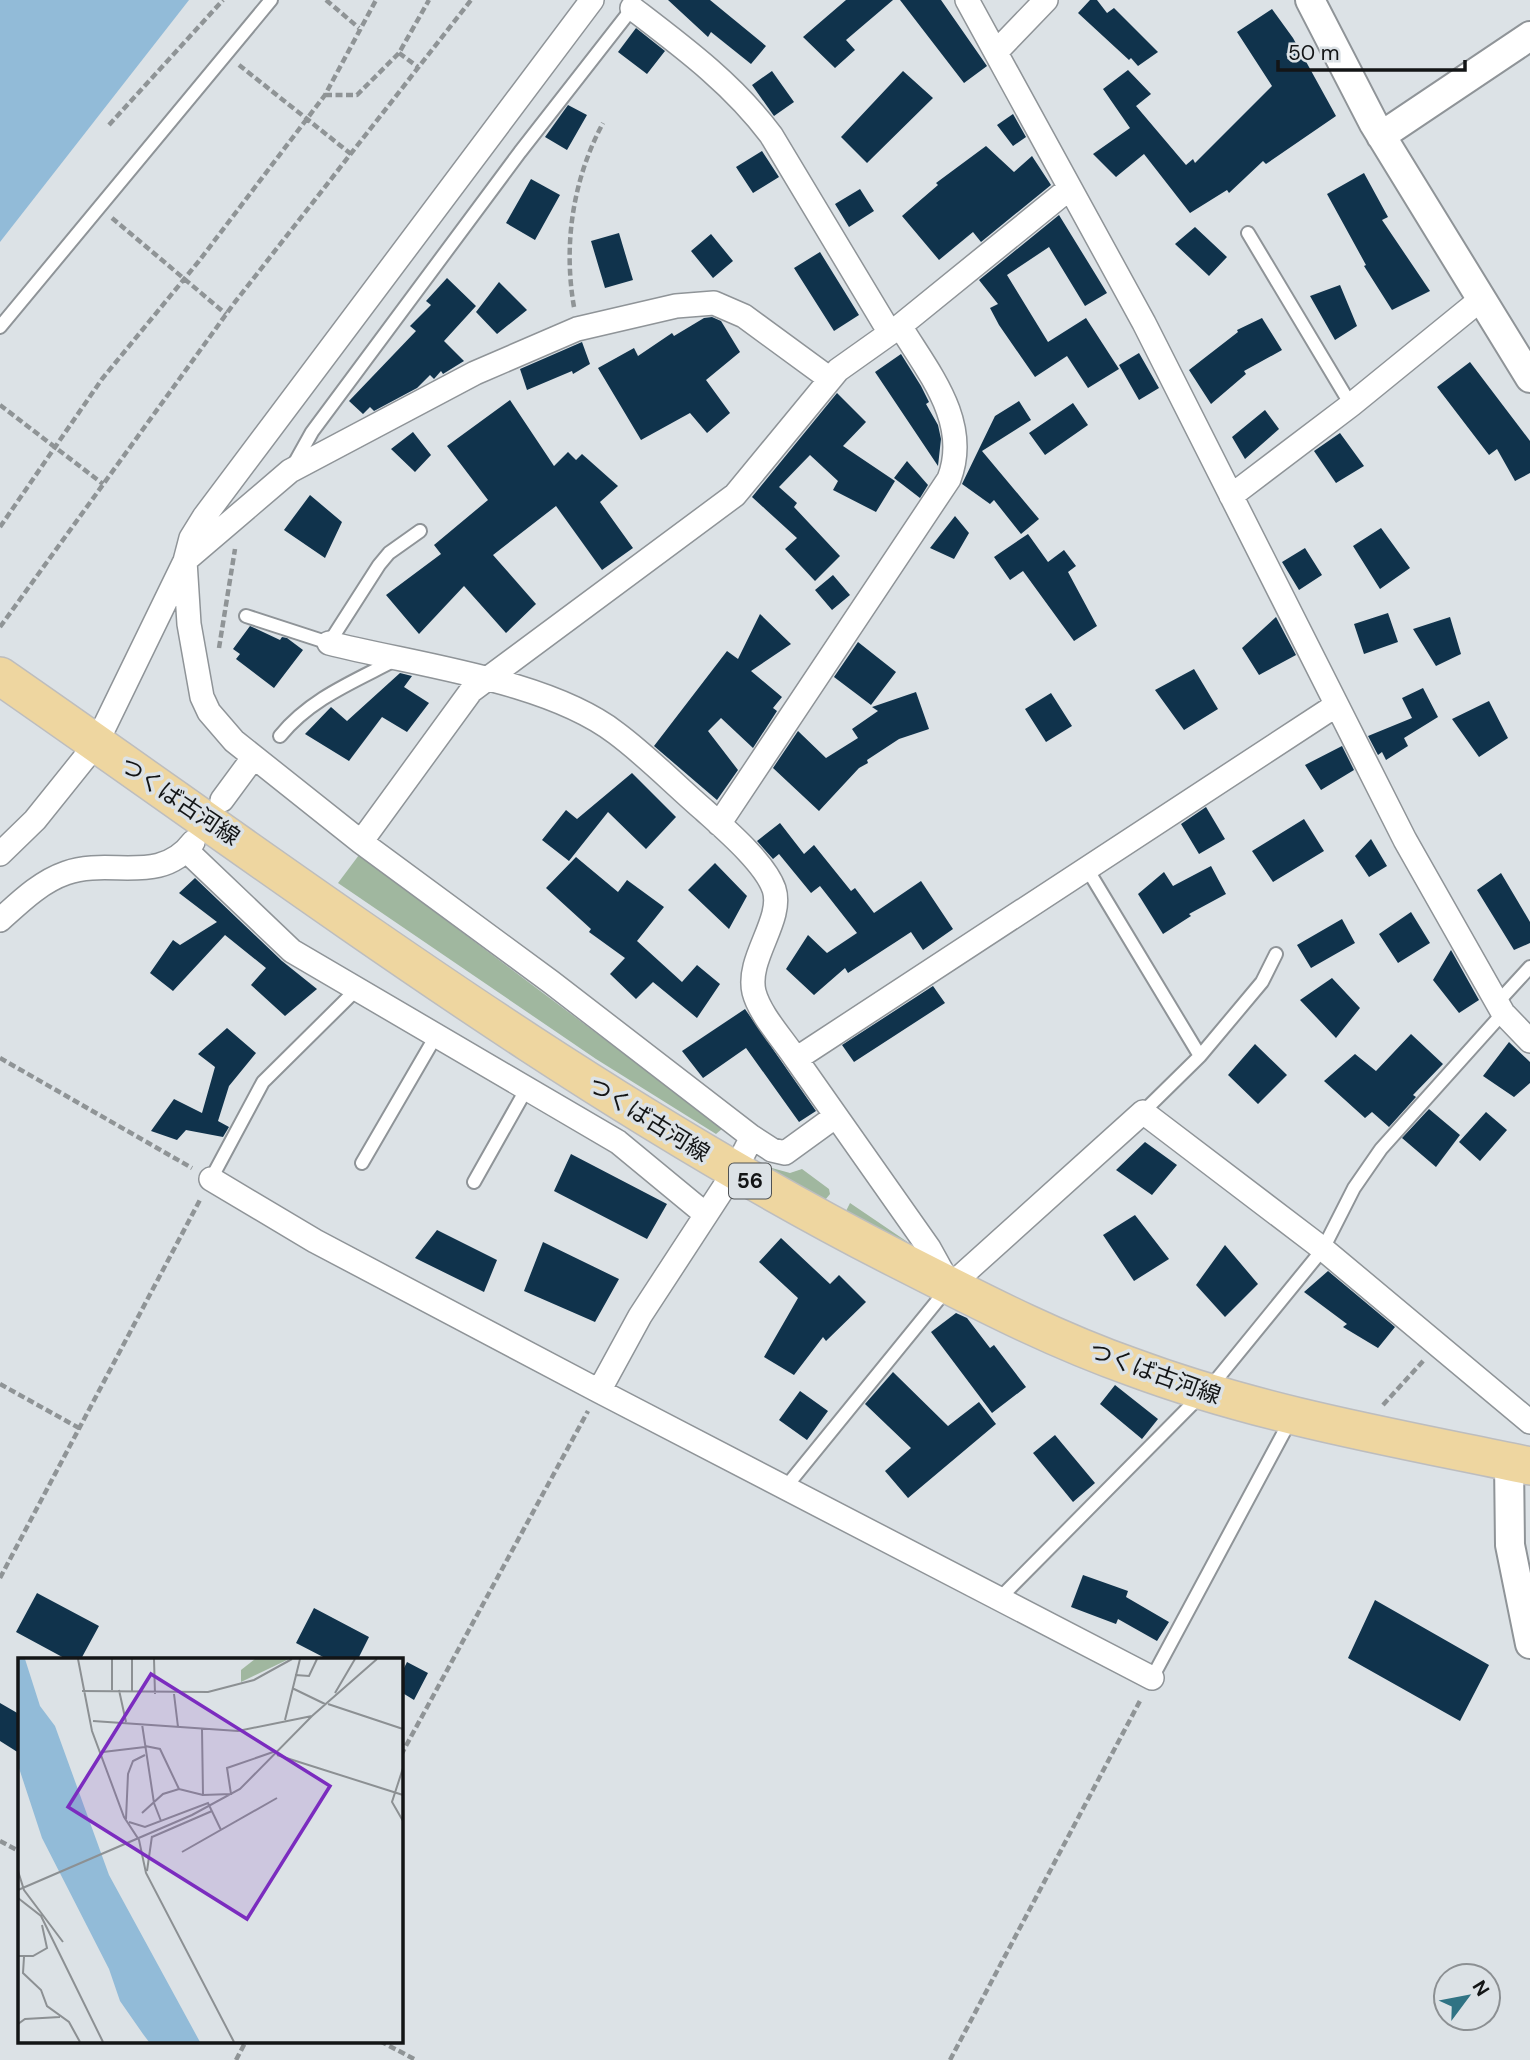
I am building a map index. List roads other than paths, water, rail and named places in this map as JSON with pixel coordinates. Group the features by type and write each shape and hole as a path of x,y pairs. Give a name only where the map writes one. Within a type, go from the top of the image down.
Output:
{"main road":[{"name":"つくば古河線","path":"0,676 569,1069 734,1171 828,1224 1063,1339 1127,1366 1204,1393 1369,1434 1519,1464"}],"street":[{"path":"0,854 35,820 96,744 185,561 191,538 265,433 592,0"},
{"path":"967,0 1144,323 1405,840 1500,1008 1530,1041"},
{"path":"996,52 1046,0"},
{"path":"1310,0 1381,136 1530,377"},
{"path":"636,4 749,106 771,135 895,330 948,405 956,448 949,479 719,824"},
{"path":"1381,136 1530,36"},
{"path":"361,842 471,691 735,495 830,379 895,330 1070,188"},
{"path":"1231,496 1351,405 1480,300"},
{"path":"185,561 290,471 475,373 577,329 676,306 714,303 744,316 830,379"},
{"path":"185,561 188,625 202,697 220,726 253,758 361,842 551,982 751,1137 772,1150 785,1153 836,1116"},
{"path":"329,643 486,679 552,700 616,732 719,824 761,867 775,892 770,922 752,981 762,1008 929,1248 950,1286 1143,1112 1323,1249 1530,1422"},
{"path":"796,1059 1335,706"},
{"path":"222,800 253,758"},
{"path":"0,920 45,883 67,872 89,867 151,869 190,846 292,951 618,1142 704,1213"},
{"path":"599,1391 640,1316 704,1213 734,1171 751,1137"},
{"path":"211,1179 315,1241 1152,1678"},
{"path":"1519,1464 1510,1545 1530,1644"}],"lane":[{"path":"0,327 271,0"},
{"path":"290,471 320,422 520,152 636,4"},
{"path":"1248,233 1351,405"},
{"path":"246,616 329,643 379,565 389,553 420,531"},
{"path":"280,737 298,714 312,704 396,660"},
{"path":"1086,867 1200,1056"},
{"path":"1143,1112 1200,1056 1262,982 1276,954"},
{"path":"999,1599 1204,1393 1323,1249 1348,1198 1381,1149 1500,1008 1530,967"},
{"path":"211,1179 263,1082 358,988"},
{"path":"362,1163 437,1034"},
{"path":"474,1182 527,1088"},
{"path":"785,1488 950,1286"},
{"path":"1152,1678 1292,1416"}],"water":[{"path":"0,0 189,0 0,242"}]}
